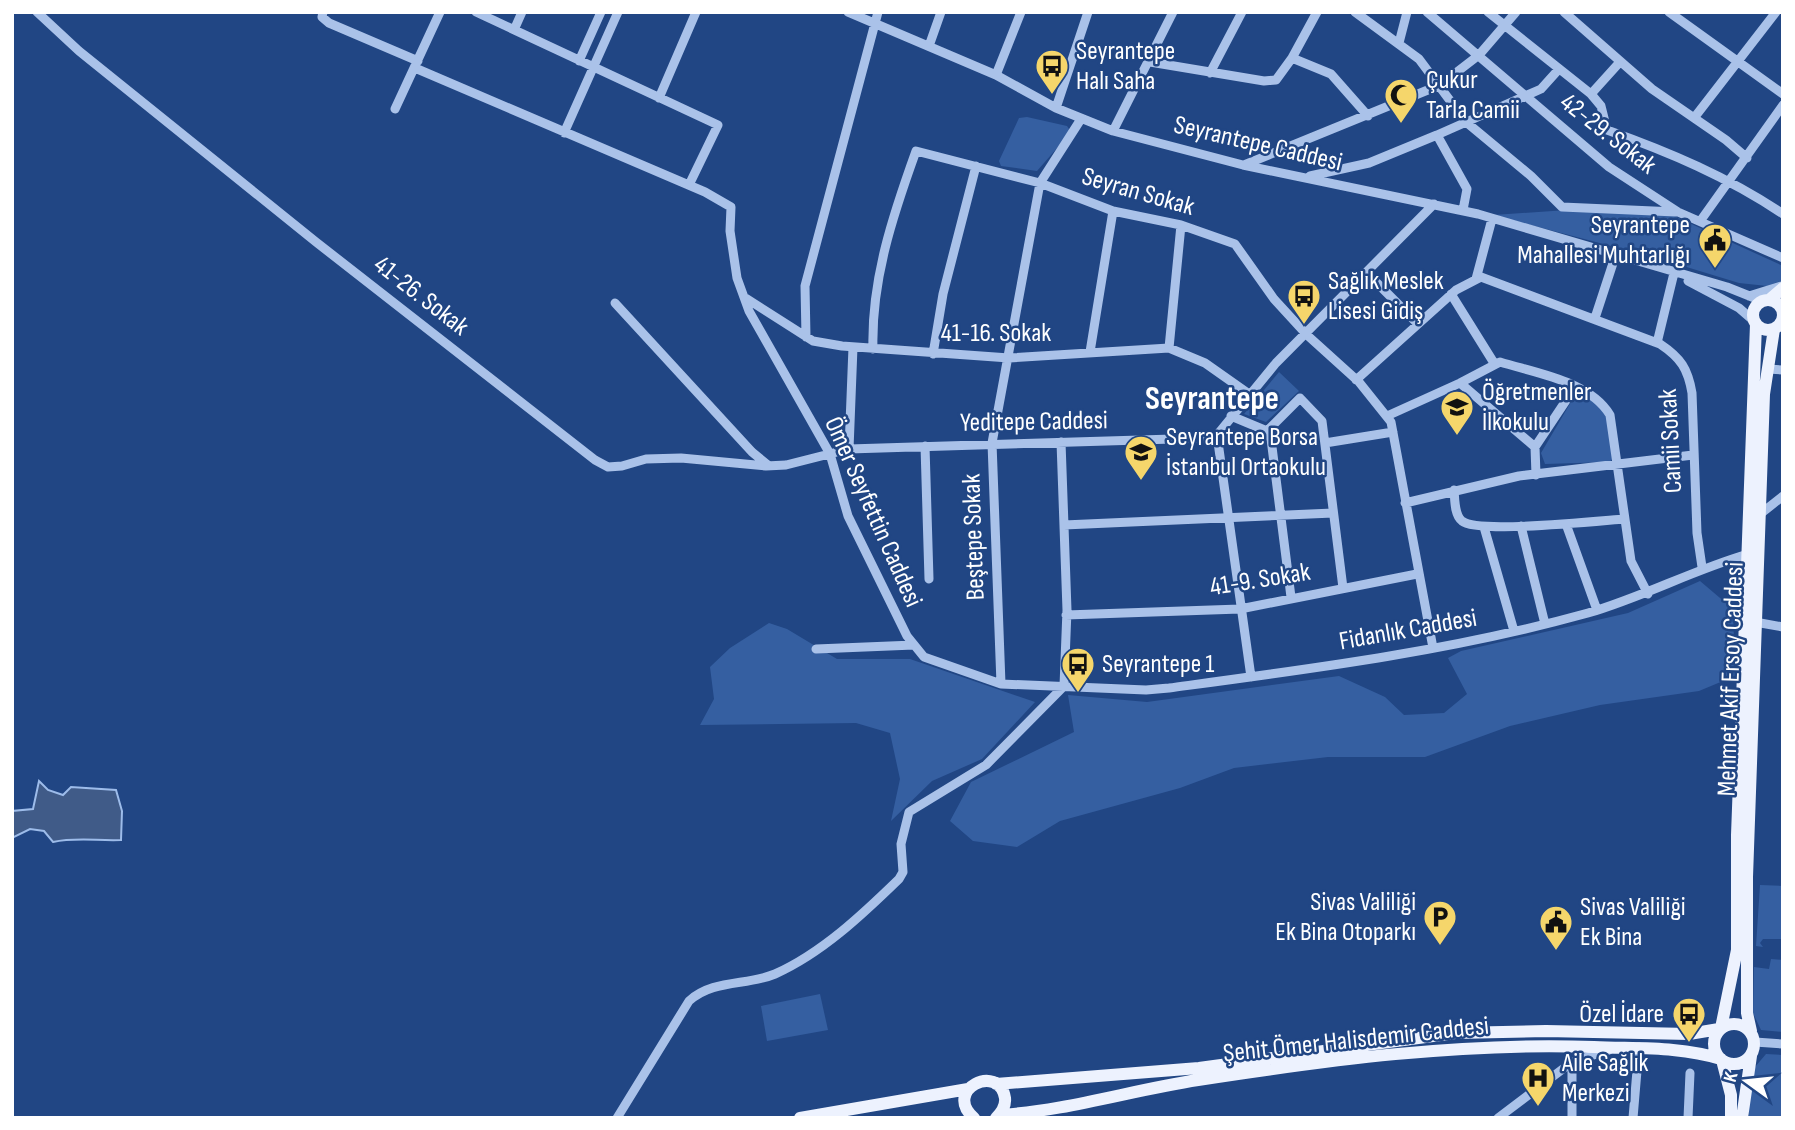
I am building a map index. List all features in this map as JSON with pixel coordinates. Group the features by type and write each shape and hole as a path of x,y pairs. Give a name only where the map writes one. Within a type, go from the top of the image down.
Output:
{"main road":[{"path":"1766,301 1782,309 1781,322 1774,329 1765,330 1755,322 1754,309 1783,286"},
{"name":"Mehmet Akif Ersoy Caddesi","path":"1720,1028 1737,950 1737,835 1755,322"},
{"name":"Mehmet Akif Ersoy Caddesi","path":"1753,1037 1747,1013 1746,877 1759,514 1768,369 1774,329"},
{"path":"1731,1118 1731,1095 1721,1060 1714,1048 1720,1028 1733,1023 1753,1037 1742,1118"},
{"name":"Şehit Ömer Halisdemir Caddesi","path":"968,1089 981,1081 996,1084 1199,1068 1455,1033 1546,1031 1689,1034 1720,1028"},
{"name":"Şehit Ömer Halisdemir Caddesi","path":"998,1116 1198,1080 1439,1049 1529,1045 1639,1047 1702,1054 1721,1060"},
{"path":"1721,1060 1740,1063 1751,1056"},
{"path":"996,1084 1005,1098 998,1116"},
{"path":"800,1118 968,1089 965,1104 974,1118"}],"street":[{"name":"41-26. Sokak","path":"37,12 79,51 316,242 595,460 608,467 622,467 646,459 681,458 786,466 830,454"},
{"path":"323,12 322,16 329,23 417,65 564,133 689,185 718,125 476,12"},
{"path":"514,30 522,12"},
{"path":"579,61 601,12"},
{"path":"564,133 618,12"},
{"path":"659,98 696,12"},
{"name":"Seyrantepe Caddesi","path":"848,12 996,75 1056,108 1113,131 1243,165 1463,211 1766,301"},
{"path":"807,337 805,286 878,12"},
{"path":"929,46 941,12"},
{"path":"996,75 1021,12"},
{"path":"1056,108 1087,12"},
{"path":"1113,131 1173,12"},
{"path":"1210,73 1242,12"},
{"path":"1150,62 1210,73 1276,80 1292,58 1317,12"},
{"path":"1355,12 1419,59 1466,122 1531,176 1562,207 1678,212"},
{"path":"1399,43 1407,12"},
{"name":"42-29. Sokak","path":"1427,12 1609,167 1678,212 1783,258"},
{"path":"1488,12 1591,94 1601,106 1607,130 1673,153 1781,210"},
{"path":"1243,165 1440,85 1479,55 1516,12"},
{"path":"1564,12 1619,63 1746,158"},
{"path":"1669,12 1681,16 1783,94"},
{"path":"1695,118 1776,12"},
{"path":"395,109 439,13"},
{"path":"1292,58 1331,74 1368,116"},
{"path":"1591,94 1619,63"},
{"path":"1306,177 1369,163 1437,135 1523,94 1541,89 1559,69"},
{"path":"1701,220 1783,105"},
{"path":"1040,183 1081,119"},
{"path":"1437,135 1467,189 1463,211"},
{"name":"Seyran Sokak","path":"873,348 874,299 880,266 916,151 1040,183 1112,211 1181,225 1235,244 1274,299 1307,335 1356,380 1387,416"},
{"path":"933,354 943,295 976,166"},
{"name":"Beştepe Sokak","path":"1001,684 992,443 1040,183"},
{"name":"Ömer Seyfettin Caddesi","path":"689,185 731,207 730,230 744,297 830,454 848,516 914,645 924,657 1001,684 1064,686"},
{"path":"1251,677 1217,435 1249,394 1434,204"},
{"path":"1090,352 1112,211"},
{"path":"1356,380 1451,294 1476,279 1492,219"},
{"path":"1169,348 1181,225"},
{"path":"1595,318 1615,257"},
{"path":"1657,343 1674,273"},
{"name":"Seyrantepe Caddesi","path":"1674,273 1739,308 1755,322"},
{"path":"1367,274 1418,324"},
{"name":"Camii Sokak","path":"1476,279 1481,276 1595,318 1657,343 1678,356 1688,371 1692,394 1697,533 1702,567"},
{"path":"1749,296 1783,286"},
{"path":"1451,294 1494,363"},
{"name":"41-16. Sokak","path":"744,297 807,337 853,347 1009,358 1169,348 1205,363 1249,394"},
{"path":"615,303 751,452 769,466"},
{"path":"1739,308 1754,338"},
{"path":"849,449 853,347"},
{"path":"1433,648 1417,574 1393,432 1387,416 1460,383 1494,363 1500,362 1576,387 1604,405 1610,415 1631,561 1648,594"},
{"path":"1768,369 1783,370"},
{"path":"1460,383 1535,447"},
{"path":"1536,475 1535,447 1576,387"},
{"path":"1266,431 1300,398 1322,421 1343,588"},
{"path":"1231,416 1266,431 1271,439 1291,597"},
{"path":"1325,443 1393,432"},
{"name":"Yeditepe Caddesi","path":"830,454 849,449 992,443 1199,440 1217,435"},
{"path":"617,1118 690,1001 699,992 774,974 829,941 899,879 903,872 901,844 909,812 986,765 1064,686 1066,615 1061,442"},
{"path":"925,446 929,579"},
{"path":"1405,503 1454,490 1536,475 1693,454"},
{"path":"1454,490 1458,517 1464,523 1484,527 1624,519"},
{"path":"1759,514 1781,501"},
{"path":"1064,525 1282,518 1333,513"},
{"path":"1566,524 1597,610"},
{"path":"1521,526 1545,624"},
{"path":"1484,527 1514,631"},
{"name":"Fidanlık Caddesi","path":"1064,686 1146,690 1251,677 1433,648 1597,610 1648,594 1702,567 1748,554"},
{"name":"41-9. Sokak","path":"1066,615 1240,610 1291,597 1417,574"},
{"path":"1755,622 1783,627"},
{"path":"816,649 914,645"},
{"path":"1753,1037 1783,1045"},
{"path":"1633,1118 1639,1047"},
{"path":"1498,1118 1572,1062 1614,1048"},
{"path":"1572,1062 1572,1118"},
{"path":"1688,1118 1689,1073"}],"shaded area":[{"path":"1027,117 1067,126 1071,132 1037,171 1001,166 999,161 1019,118"},
{"path":"1567,210 1674,216 1783,266 1783,280 1767,286 1739,283 1657,258 1493,215"},
{"path":"1279,372 1299,391 1266,422 1244,414"},
{"path":"1578,390 1597,404 1607,418 1613,458 1610,462 1545,464 1541,453"},
{"path":"1700,581 1733,609 1735,676 1699,691 1600,705 1510,726 1425,757 1328,757 1234,768 1180,788 1060,821 1017,847 973,841 950,821 971,782 1074,732 1068,695 1147,702 1339,676 1385,697 1404,715 1444,713 1467,694 1448,658 1461,651 1628,613"},
{"path":"769,623 787,629 837,659 910,659 1035,702 982,759 932,781 891,821 900,779 890,733 856,723 700,725 714,699 710,667 730,648"},
{"path":"39,781 48,790 63,795 71,787 116,790 122,811 121,840 78,839 53,842 44,831 30,829 12,838 12,811 33,809"},
{"path":"1760,885 1783,886 1783,939 1763,939 1760,943 1763,947 1756,946"},
{"path":"1771,959 1783,960 1783,1032 1761,1030 1753,1013 1754,967 1769,969"},
{"path":"820,994 828,1030 767,1041 761,1006"},
{"path":"1766,1054 1783,1055 1783,1118 1749,1118 1749,1074"}],"place":[{"name":"Seyrantepe Halı Saha","path":"1052,96"},
{"name":"Çukur Tarla Camii","path":"1401,125"},
{"name":"Seyrantepe Mahallesi Muhtarlığı","path":"1715,270"},
{"name":"Sağlık Meslek Lisesi Gidiş","path":"1304,326"},
{"name":"Öğretmenler İlkokulu","path":"1457,437"},
{"name":"Seyrantepe Borsa İstanbul Ortaokulu","path":"1141,482"},
{"name":"Seyrantepe 1","path":"1078,694"},
{"name":"Sivas Valiliği Ek Bina Otoparkı","path":"1440,947"},
{"name":"Sivas Valiliği Ek Bina","path":"1556,952"},
{"name":"Özel İdare","path":"1689,1044"},
{"name":"Aile Sağlık Merkezi","path":"1538,1108"}],"district":[{"name":"Seyrantepe","path":"1212,399"}]}
